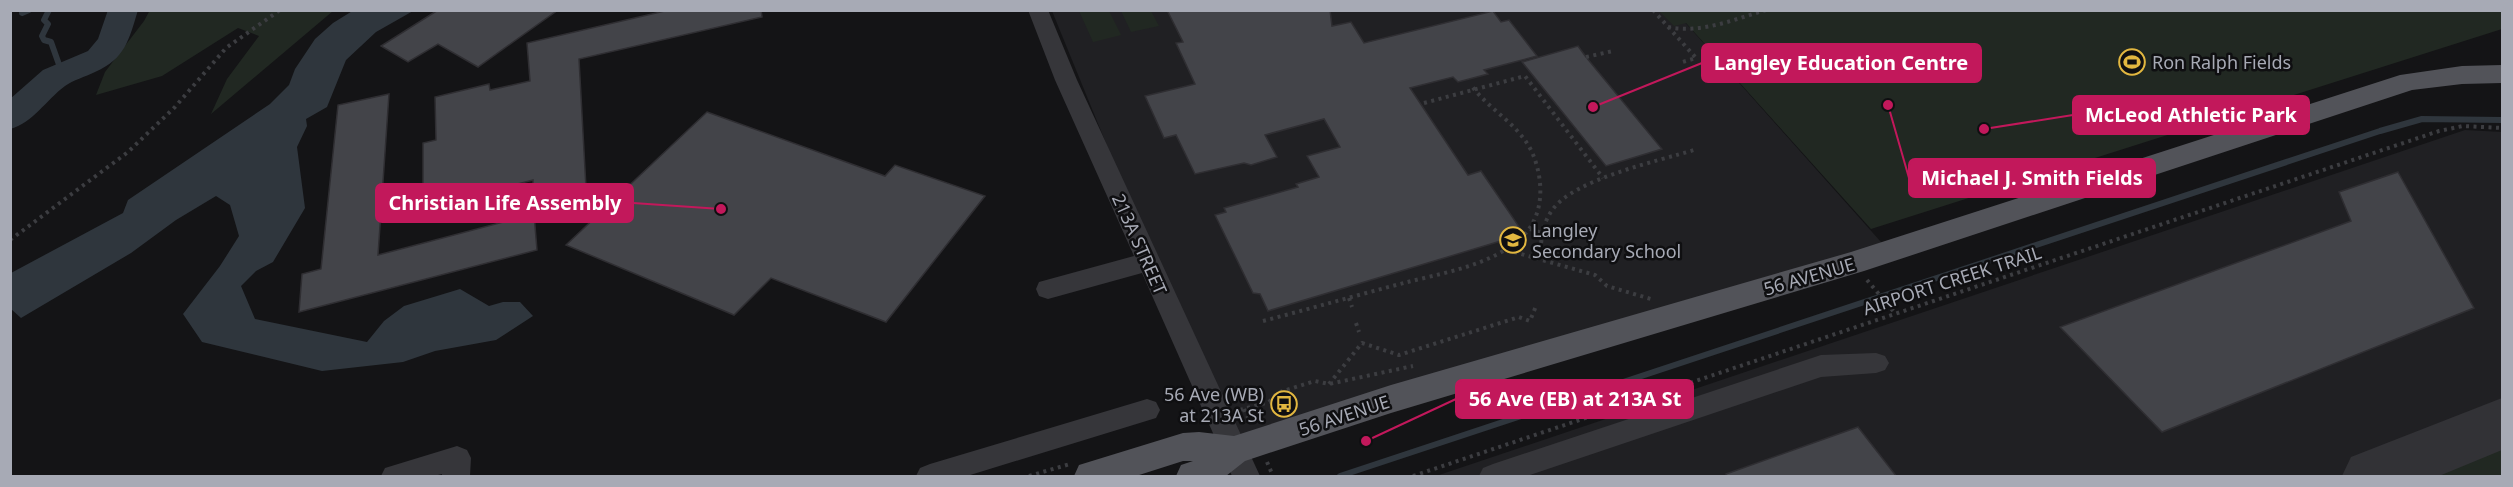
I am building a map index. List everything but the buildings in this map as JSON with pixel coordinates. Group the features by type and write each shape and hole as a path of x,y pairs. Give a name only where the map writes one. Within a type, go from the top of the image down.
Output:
{"main road":[{"name":"56 AVENUE","path":"1193,477 1209,470 1240,464 1391,399 1853,263 2410,81 2462,75 2502,74"},
{"name":"56 AVENUE","path":"2382,92 2502,93"},
{"name":"56 AVENUE","path":"1091,477 1183,447 1199,446 1240,464"}],"street":[{"name":"213A STREET","path":"1038,10 1148,262 1240,464"},
{"path":"1048,289 1148,262"},
{"path":"1493,477 1821,366 1876,363"},
{"path":"930,477 1147,410"},
{"path":"396,477 457,458 456,477"}],"path":[{"path":"10,240 128,152 175,107 226,48 280,10"},
{"path":"1653,10 1696,58 1679,63"},
{"path":"1668,27 1683,30 1696,28 1766,10"},
{"path":"1586,57 1613,51"},
{"path":"1425,103 1473,87 1525,76 1603,178"},
{"path":"1263,321 1484,261 1507,250 1530,229 1540,208 1541,185 1534,157 1525,140 1505,117 1473,87"},
{"name":"AIRPORT CREEK TRAIL","path":"1413,477 2439,131 2463,126 2502,128"},
{"path":"1540,258 1542,233 1550,212 1562,197 1603,178 1694,150"},
{"path":"1540,208 1550,212"},
{"path":"1530,229 1542,233"},
{"path":"1507,250 1595,275 1607,286 1657,301"},
{"path":"1870,283 1895,313"},
{"path":"1348,298 1352,307"},
{"path":"1329,384 1362,343 1399,355 1520,317 1530,321 1536,306"},
{"path":"1356,322 1359,332"},
{"path":"1244,409 1269,402 1277,393 1315,381 1329,384 1424,364"}],"shaded area":[{"path":"150,10 333,11 211,114 227,79 259,36 238,28 162,76 96,95 105,72"},
{"path":"354,10 413,11 376,32 346,60 327,107 306,119 307,126 297,147 305,208 273,262 256,271 241,286 255,319 367,342 384,321 404,306 460,289 489,306 503,302 520,302 533,316 496,340 435,351 403,362 322,371 202,342 183,314 220,266 239,236 230,205 216,196 176,220 131,253 21,318 11,309 11,273 123,213 128,200 270,104 289,85 295,69 315,39 333,23"},
{"path":"2502,10 2502,29 1871,229 1686,23 1674,26 1659,11"},
{"name":"Langley Secondary School","path":"1052,11 1675,11 1889,251 1239,461 1213,405"},
{"path":"1079,11 1109,11 1121,35 1093,42"},
{"path":"1121,11 1151,11 1159,26 1131,32"},
{"path":"2465,130 2502,132 2502,476 1436,476"},
{"path":"2502,439 2502,476 2411,476"}],"waterway":[{"path":"23,10 22,13 29,10"},
{"path":"49,10 44,20 48,24 42,36 44,40 51,42 62,73"},
{"path":"10,118 54,78 99,58 113,42 123,10"},
{"path":"1340,476 2380,131 2422,119 2502,120"}],"taxiway":[{"path":"2373,476 2502,423"}],"place":[{"name":"Ron Ralph Fields","path":"2132,62"},
{"name":"Michael J. Smith Fields","path":"1888,105"},
{"name":"Langley Education Centre","path":"1593,107"},
{"name":"McLeod Athletic Park","path":"1984,129"},
{"name":"Christian Life Assembly","path":"721,209"},
{"name":"Langley Secondary School","path":"1513,240"},
{"name":"56 Ave (WB) at 213A St","path":"1284,404"},
{"name":"56 Ave (EB) at 213A St","path":"1366,441"}]}
